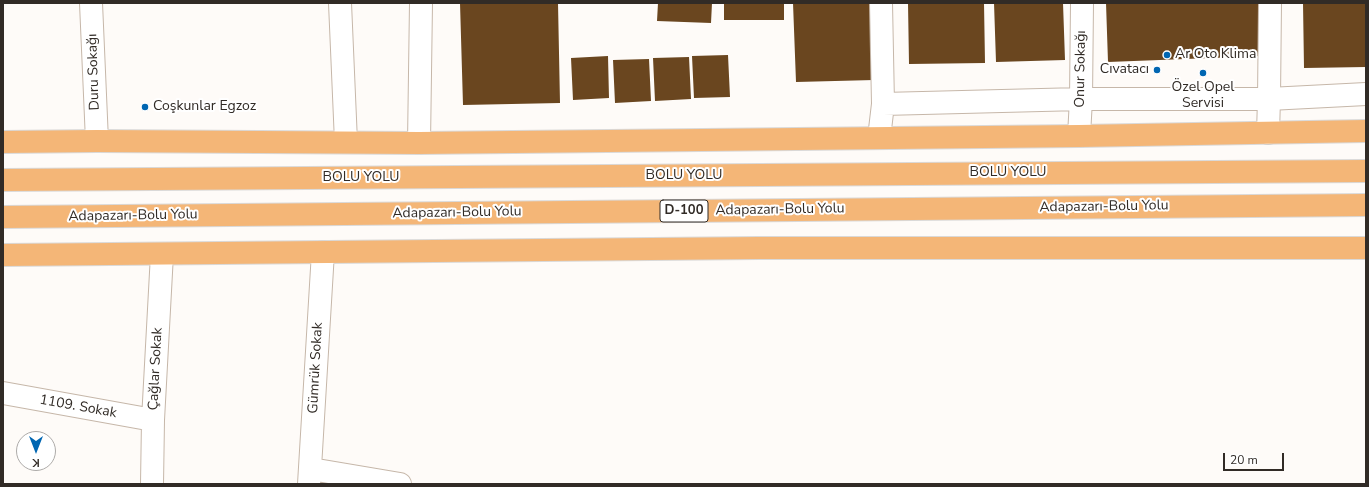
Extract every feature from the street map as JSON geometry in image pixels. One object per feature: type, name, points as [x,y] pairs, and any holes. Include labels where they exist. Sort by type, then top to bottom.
[{"type":"highway","points":[[3,142],[97,141],[419,143],[1079,136],[1366,131]]},
{"type":"highway","name":"BOLU YOLU","points":[[3,180],[1366,171]]},
{"type":"highway","name":"Adapazarı-Bolu Yolu","points":[[3,217],[1366,205]]},
{"type":"highway","points":[[3,255],[751,248],[1366,248]]},
{"type":"street","name":"Duru Sokağı","points":[[91,3],[97,141]]},
{"type":"street","points":[[340,3],[346,142]]},
{"type":"street","points":[[419,143],[421,3]]},
{"type":"street","points":[[880,138],[883,104],[881,3]]},
{"type":"street","name":"Onur Sokağı","points":[[1079,136],[1082,3]]},
{"type":"street","points":[[1268,133],[1270,3]]},
{"type":"street","points":[[883,104],[1081,99],[1269,99],[1366,94]]},
{"type":"street","name":"Gümrük Sokak","points":[[310,477],[323,252]]},
{"type":"street","name":"Çağlar Sokak","points":[[152,484],[153,420],[162,254]]},
{"type":"street","name":"1109. Sokak","points":[[3,393],[153,420]]},
{"type":"street","points":[[310,477],[400,484]]},
{"type":"building","points":[[460,3],[558,3],[560,103],[463,105]]},
{"type":"building","points":[[658,3],[712,3],[711,23],[657,21]]},
{"type":"building","points":[[724,3],[784,3],[784,20],[724,20]]},
{"type":"building","points":[[793,3],[872,3],[874,80],[796,82]]},
{"type":"building","points":[[908,3],[984,3],[985,63],[909,64]]},
{"type":"building","points":[[994,3],[1063,3],[1065,60],[996,62]]},
{"type":"building","points":[[1106,3],[1261,3],[1263,56],[1108,62]]},
{"type":"building","points":[[1303,3],[1366,3],[1366,67],[1304,68]]},
{"type":"building","points":[[728,55],[730,97],[694,98],[692,56]]},
{"type":"building","points":[[608,56],[609,98],[573,100],[571,58]]},
{"type":"building","points":[[689,57],[691,99],[655,101],[653,58]]},
{"type":"building","points":[[649,59],[651,101],[615,103],[613,60]]},
{"type":"place","name":"Ar Oto Klima","points":[[1167,55]]},
{"type":"place","name":"Cıvatacı","points":[[1157,70]]},
{"type":"place","name":"Özel Opel Servisi","points":[[1203,73]]},
{"type":"place","name":"Coşkunlar Egzoz","points":[[145,107]]}]
